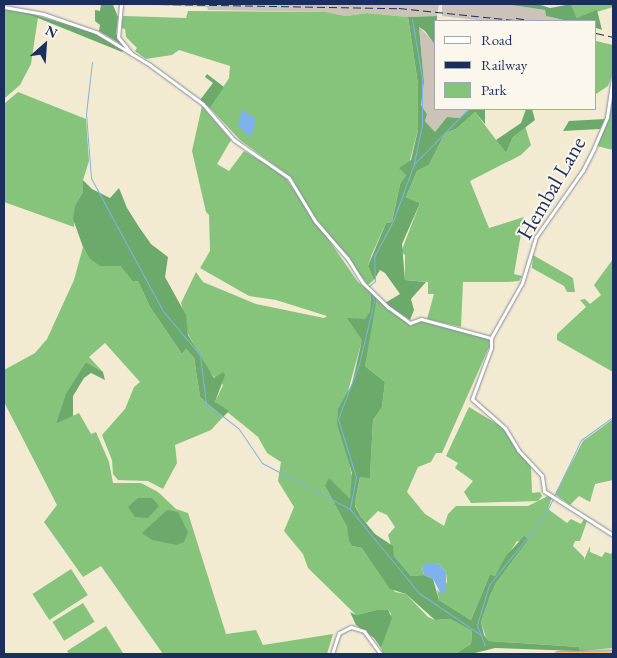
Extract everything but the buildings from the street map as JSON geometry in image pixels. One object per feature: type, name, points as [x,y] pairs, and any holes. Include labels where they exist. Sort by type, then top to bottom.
[{"type":"highway","points":[[558,654],[613,653]]},
{"type":"street","points":[[121,4],[118,37],[132,54]]},
{"type":"street","points":[[4,7],[43,14],[96,32],[132,54],[203,104],[234,140],[289,178],[315,221],[368,288],[410,323],[421,318],[491,338]]},
{"type":"street","name":"Hembal Lane","points":[[613,77],[605,124],[583,170],[536,237],[522,283],[491,338],[491,348],[472,399],[505,428],[518,450],[542,476],[544,491],[613,535]]},
{"type":"street","points":[[332,654],[339,633],[351,627],[364,630],[381,654]]},
{"type":"shaded area","points":[[124,4],[439,4],[437,16],[408,17],[367,13],[346,16],[326,12],[208,10],[207,7]]},
{"type":"shaded area","points":[[442,4],[505,4],[545,10],[546,16],[564,20],[477,20],[442,16]]},
{"type":"shaded area","points":[[419,27],[434,42],[434,110],[469,110],[460,118],[447,117],[435,132],[425,121],[427,114],[421,105],[424,82]]},
{"type":"green space","points":[[101,4],[113,5],[118,17],[116,34],[126,47],[99,31],[100,25],[95,21],[95,10],[100,11]]},
{"type":"green space","points":[[505,4],[538,4],[550,8],[571,4],[577,18],[597,10],[602,30],[597,28],[597,20],[564,20],[546,16],[545,10]]},
{"type":"green space","points":[[571,4],[612,4],[613,7],[577,18]]},
{"type":"green space","points":[[4,9],[18,10],[38,17],[31,64],[20,85],[5,98],[5,103],[18,92],[86,119],[89,161],[83,180],[83,192],[75,207],[74,227],[4,202]]},
{"type":"green space","points":[[18,10],[92,32],[123,50],[122,52]]},
{"type":"green space","points":[[188,11],[326,12],[346,16],[367,13],[408,17],[418,84],[418,130],[406,175],[400,184],[392,222],[386,223],[368,266],[374,280],[368,285],[312,213],[291,177],[240,140],[210,108],[229,78],[230,66],[179,50],[172,55],[146,59],[135,51],[137,48],[126,37],[125,29],[121,28],[123,16],[186,18]]},
{"type":"green space","points":[[437,16],[437,20],[434,20],[434,43],[425,31],[419,27],[424,82],[421,105],[427,114],[425,121],[435,132],[447,117],[460,118],[469,110],[485,110],[485,124],[475,112],[456,129],[445,133],[429,165],[417,171],[406,197],[420,203],[402,244],[405,280],[426,282],[411,299],[414,310],[410,320],[385,303],[400,294],[385,273],[380,270],[374,280],[368,266],[386,223],[392,222],[400,184],[406,175],[399,168],[411,160],[418,130],[418,84],[408,17]]},
{"type":"green space","points":[[597,41],[613,45],[613,72],[608,86],[597,93]]},
{"type":"green space","points":[[207,74],[224,87],[210,108],[200,100],[213,83],[205,77]]},
{"type":"green space","points":[[611,103],[613,103],[613,150],[597,146]]},
{"type":"green space","points":[[202,106],[231,140],[217,164],[229,171],[244,151],[283,174],[358,282],[371,292],[370,311],[365,320],[371,322],[377,297],[411,326],[420,320],[489,338],[490,345],[442,453],[436,453],[431,462],[418,467],[407,492],[425,514],[444,526],[448,514],[456,506],[528,506],[550,495],[552,497],[548,509],[567,523],[571,519],[581,524],[584,519],[587,521],[580,541],[575,541],[573,546],[584,557],[584,560],[590,546],[590,552],[602,557],[605,552],[611,554],[613,550],[613,648],[580,651],[579,647],[487,641],[481,622],[490,596],[496,583],[526,543],[517,541],[495,576],[490,574],[471,620],[439,600],[437,590],[441,593],[447,582],[446,572],[438,563],[422,567],[424,575],[411,576],[394,556],[388,535],[395,527],[387,515],[378,511],[366,523],[361,517],[355,505],[356,497],[360,477],[370,477],[373,420],[382,407],[385,382],[365,366],[366,347],[361,344],[347,395],[348,457],[353,481],[350,500],[325,486],[347,527],[352,546],[362,548],[395,592],[406,594],[428,617],[435,620],[450,619],[472,631],[471,644],[455,654],[383,654],[381,648],[391,614],[388,610],[377,610],[356,615],[308,568],[303,554],[284,531],[294,507],[278,481],[281,462],[267,453],[258,437],[215,402],[223,385],[209,372],[188,334],[181,303],[196,272],[203,282],[256,304],[324,318],[327,316],[276,300],[249,296],[200,268],[210,251],[209,215],[206,212],[192,151]]},
{"type":"green space","points":[[526,110],[532,110],[535,120],[513,137],[506,153],[496,140],[521,123]]},
{"type":"green space","points":[[475,112],[506,153],[513,137],[525,126],[531,145],[521,155],[470,181],[489,228],[524,217],[514,274],[522,276],[519,281],[463,282],[461,327],[427,319],[434,294],[428,294],[428,282],[405,280],[405,255],[401,252],[420,203],[406,197],[417,171],[429,165],[445,133],[456,129]]},
{"type":"green space","points":[[605,119],[600,129],[563,131],[569,121]]},
{"type":"green space","points":[[83,180],[92,189],[110,198],[119,188],[127,208],[151,244],[168,257],[165,277],[186,315],[188,335],[214,378],[223,372],[225,375],[215,402],[229,411],[223,417],[200,397],[194,358],[186,349],[182,354],[150,307],[138,281],[133,282],[120,266],[100,266],[89,258],[73,219],[75,206],[83,192]]},
{"type":"green space","points":[[83,247],[89,258],[120,266],[133,282],[138,281],[150,307],[182,354],[186,349],[194,358],[200,397],[223,417],[211,430],[175,445],[177,463],[163,489],[148,481],[118,480],[113,474],[112,460],[102,435],[125,409],[134,387],[140,382],[105,343],[89,357],[103,372],[86,362],[56,424],[79,413],[91,434],[96,432],[109,462],[113,483],[141,483],[158,492],[176,509],[188,513],[226,634],[256,630],[263,645],[333,634],[327,654],[163,654],[101,566],[83,577],[44,522],[57,505],[4,402],[4,370],[35,353],[47,339],[74,280]]},
{"type":"green space","points":[[533,255],[573,278],[575,292],[567,292],[564,286],[532,268]]},
{"type":"green space","points":[[613,259],[613,372],[557,340],[557,334],[586,307],[580,300],[585,299],[590,304],[601,295],[594,285]]},
{"type":"green space","points":[[371,292],[377,297],[365,366],[385,382],[382,407],[373,420],[370,478],[360,477],[356,497],[355,506],[361,517],[375,534],[393,546],[394,556],[411,576],[424,575],[433,579],[439,600],[471,620],[490,574],[495,576],[506,556],[524,536],[528,539],[526,543],[496,583],[490,596],[481,622],[484,635],[488,641],[579,647],[580,651],[495,648],[471,654],[455,654],[471,644],[472,631],[450,619],[435,620],[406,594],[390,589],[362,548],[352,546],[349,541],[347,527],[325,486],[329,478],[350,499],[352,473],[337,424],[338,409],[352,384],[362,340],[347,318],[365,319],[370,311]]},
{"type":"green space","points":[[86,362],[103,372],[105,380],[91,373],[84,378],[73,396],[73,416],[56,424],[66,394]]},
{"type":"green space","points":[[469,407],[502,427],[531,467],[532,493],[540,492],[542,496],[538,501],[471,503],[464,492],[473,481],[455,468],[458,463],[446,456]]},
{"type":"green space","points":[[613,419],[613,480],[595,484],[590,502],[579,496],[570,505],[555,494],[583,441]]},
{"type":"green space","points":[[138,498],[152,498],[159,506],[148,518],[135,517],[128,507]]},
{"type":"green space","points":[[167,510],[178,512],[188,532],[184,542],[177,545],[152,540],[142,533]]},
{"type":"green space","points":[[71,569],[88,595],[49,620],[32,594]]},
{"type":"green space","points":[[83,603],[95,622],[64,641],[52,622]]},
{"type":"green space","points":[[377,610],[388,610],[392,618],[381,648],[374,638],[356,625],[350,612],[356,615]]},
{"type":"green space","points":[[106,626],[123,653],[69,654],[67,651]]},
{"type":"water","points":[[242,110],[256,119],[251,138],[238,126]]},
{"type":"water","points":[[426,563],[438,563],[446,572],[446,592],[441,594],[433,579],[424,575],[422,567]]},
{"type":"waterway","points":[[412,19],[422,78],[422,125],[414,163]]},
{"type":"waterway","points":[[92,62],[86,114],[91,178],[163,311],[200,355],[206,403],[239,429],[262,463],[350,509]]},
{"type":"waterway","points":[[368,287],[375,281],[374,257],[393,221],[414,164],[467,110]]},
{"type":"waterway","points":[[372,294],[374,301],[359,364],[338,419],[356,477],[350,509],[419,593],[481,635]]},
{"type":"waterway","points":[[485,646],[477,625],[489,585],[545,515],[581,440],[613,417]]},
{"type":"railway","points":[[161,4],[399,8],[513,20]]},
{"type":"railway","points":[[516,18],[528,20]]},
{"type":"railway","points":[[597,33],[613,37]]}]
